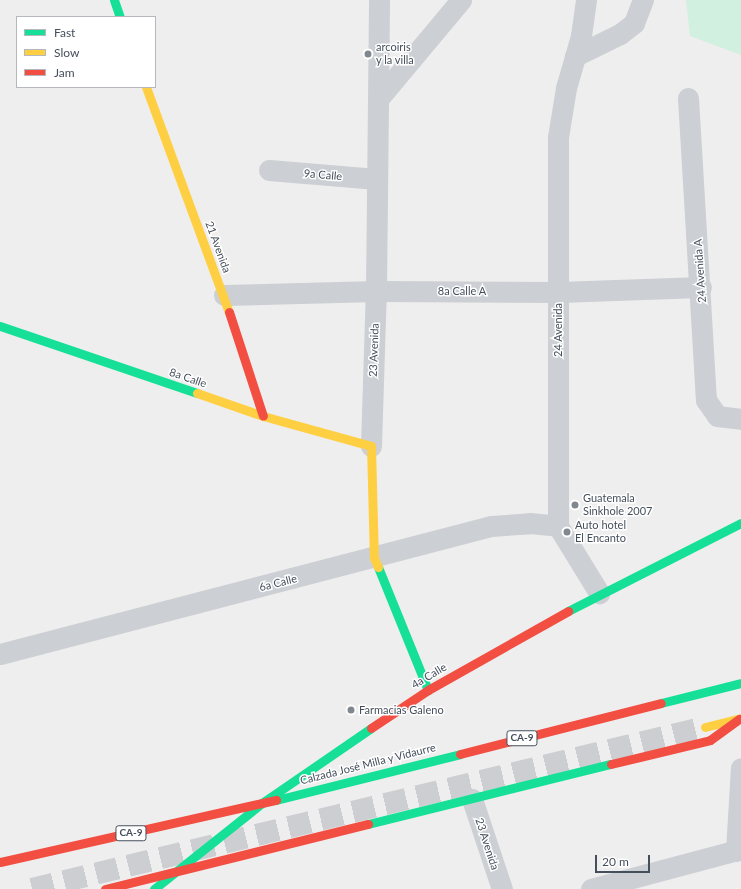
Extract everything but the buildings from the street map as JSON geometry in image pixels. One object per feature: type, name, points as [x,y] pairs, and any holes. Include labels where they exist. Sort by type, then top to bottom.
[{"type":"main road","points":[[114,0],[120,16]]},
{"type":"main road","name":"21 Avenida","points":[[146,88],[224,295],[263,416]]},
{"type":"main road","name":"8a Calle","points":[[0,326],[263,416],[371,446]]},
{"type":"main road","name":"23 Avenida","points":[[371,446],[374,558],[428,690]]},
{"type":"main road","name":"4a Calle","points":[[154,889],[262,803],[428,690],[599,593],[713,539],[741,522]]},
{"type":"main road","name":"Calzada José Milla y Vidaurre","points":[[0,862],[262,803],[741,683]]},
{"type":"main road","points":[[705,727],[740,718]]},
{"type":"main road","points":[[105,889],[710,740],[740,718]]},
{"type":"street","name":"23 Avenida","points":[[371,446],[376,291],[379,0]]},
{"type":"street","points":[[379,98],[461,0]]},
{"type":"street","name":"24 Avenida","points":[[558,526],[558,137],[566,88],[575,56],[586,0]]},
{"type":"street","points":[[575,56],[620,34],[634,24],[643,0]]},
{"type":"street","name":"24 Avenida A","points":[[688,98],[701,287],[706,400],[717,416],[741,419]]},
{"type":"street","name":"9a Calle","points":[[269,170],[377,179]]},
{"type":"street","name":"8a Calle A","points":[[224,295],[376,291],[559,292],[701,287]]},
{"type":"street","name":"6a Calle","points":[[0,654],[374,558],[491,526],[530,523],[558,526]]},
{"type":"street","points":[[558,526],[599,593]]},
{"type":"street","points":[[591,889],[738,850],[741,768]]},
{"type":"street","name":"23 Avenida","points":[[472,799],[502,889]]},
{"type":"green space","points":[[686,0],[741,0],[741,55],[690,36]]},
{"type":"tunnel","points":[[32,889],[705,727]]},
{"type":"traffic: fast","points":[[114,0],[120,16]]},
{"type":"traffic: fast","points":[[0,326],[197,393]]},
{"type":"traffic: fast","points":[[568,611],[741,523]]},
{"type":"traffic: fast","points":[[378,567],[428,690]]},
{"type":"traffic: fast","points":[[661,703],[741,683]]},
{"type":"traffic: fast","points":[[154,889],[262,803],[371,728]]},
{"type":"traffic: fast","points":[[276,800],[460,754]]},
{"type":"traffic: fast","points":[[368,824],[611,764]]},
{"type":"traffic: slow","points":[[146,88],[229,312]]},
{"type":"traffic: slow","points":[[197,393],[263,416],[371,446],[374,558],[378,567]]},
{"type":"traffic: slow","points":[[705,727],[741,718]]},
{"type":"traffic: jam","points":[[229,312],[263,416]]},
{"type":"traffic: jam","points":[[371,728],[428,690],[568,611]]},
{"type":"traffic: jam","points":[[460,754],[661,703]]},
{"type":"traffic: jam","points":[[611,764],[710,740],[739,719]]},
{"type":"traffic: jam","points":[[0,862],[276,800]]},
{"type":"traffic: jam","points":[[105,889],[368,824]]},
{"type":"place","name":"arcoiris y la villa","points":[[368,54]]},
{"type":"place","name":"Guatemala Sinkhole 2007","points":[[575,505]]},
{"type":"place","name":"Auto hotel El Encanto","points":[[567,532]]},
{"type":"place","name":"Farmacias Galeno","points":[[351,710]]}]
